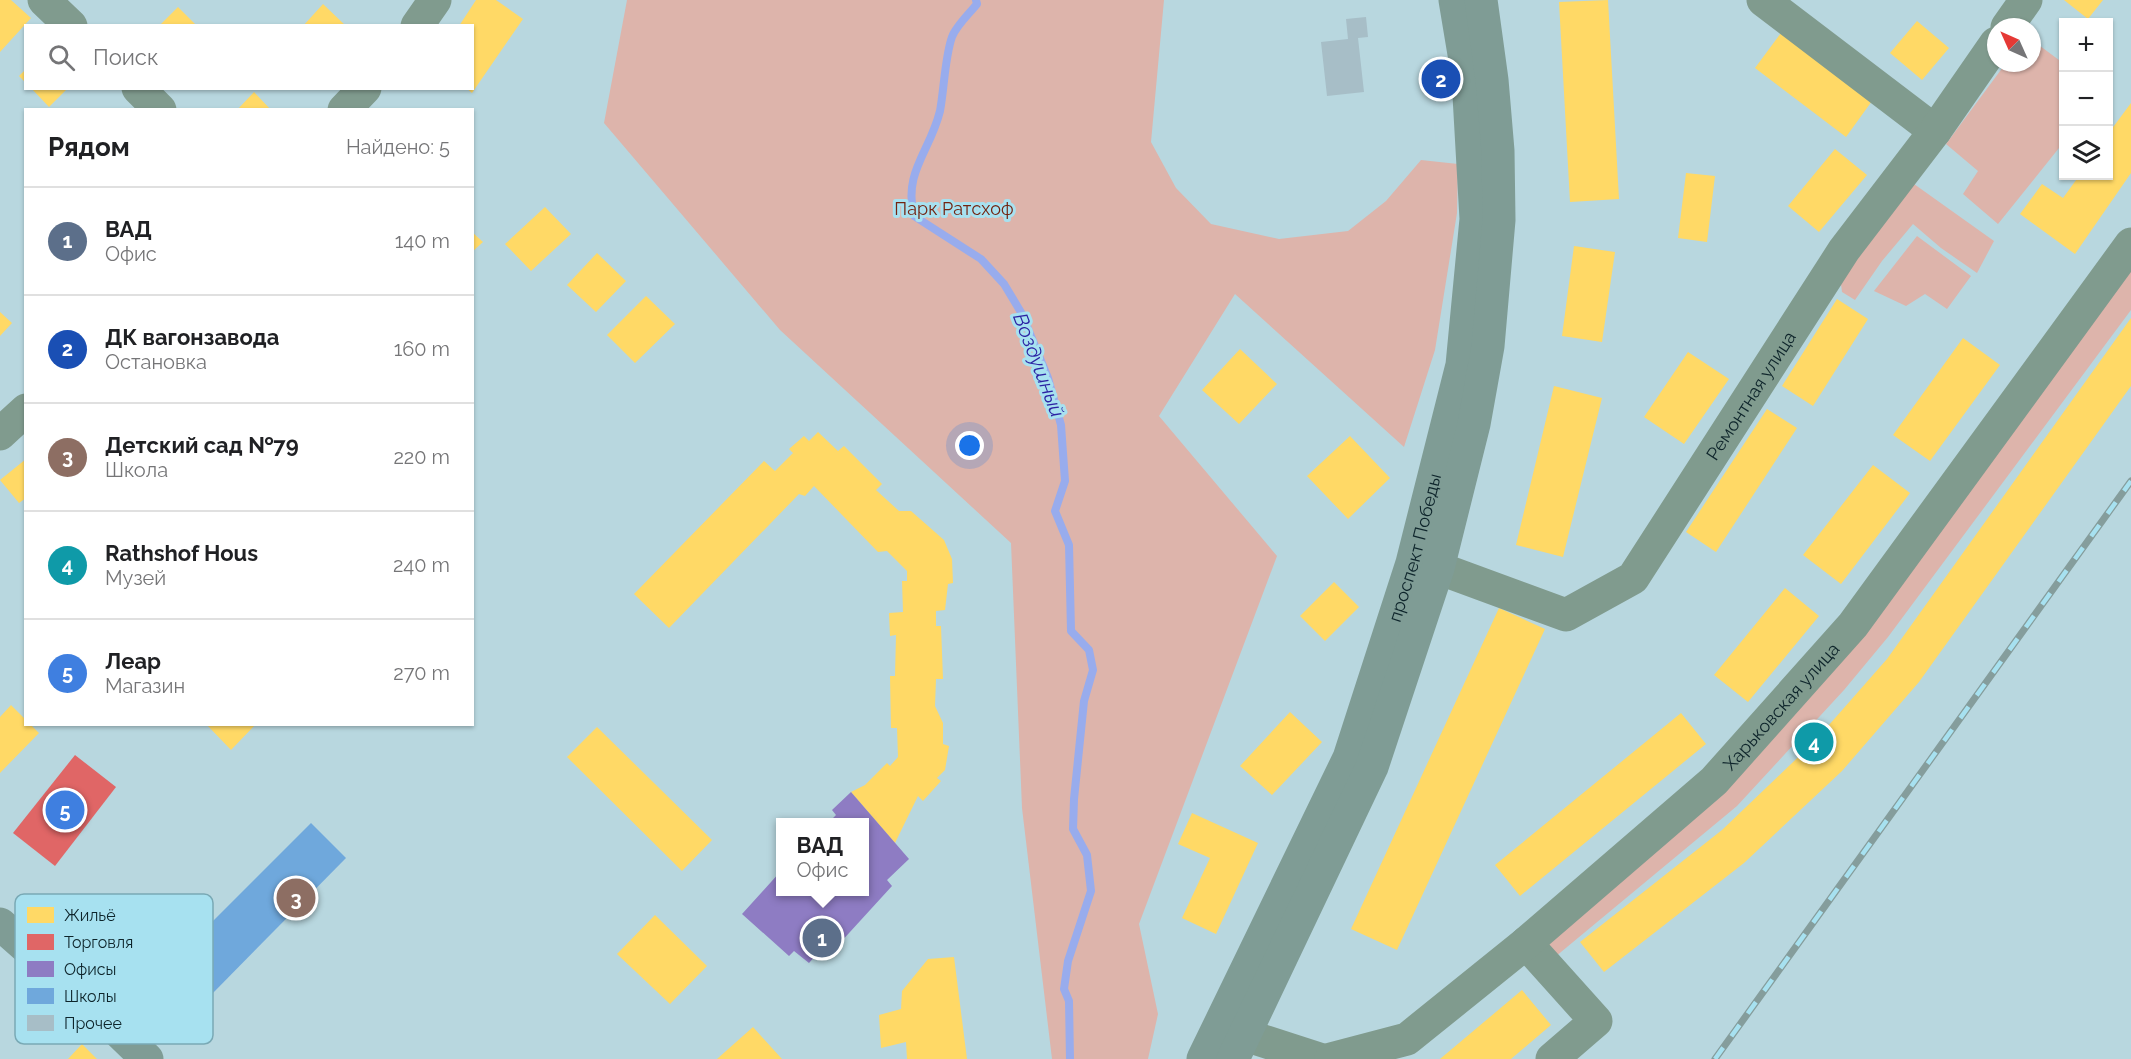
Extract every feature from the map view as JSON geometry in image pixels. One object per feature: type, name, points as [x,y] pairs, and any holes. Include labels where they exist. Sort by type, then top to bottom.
[{"type":"main road","name":"проспект Победы","points":[[1232,1039],[1349,758],[1412,563],[1462,365],[1476,219],[1468,78],[1455,0]]},
{"type":"main road","name":"проспект Победы","points":[[1203,1059],[1232,1039],[1372,767],[1438,568],[1482,386],[1497,258],[1498,151],[1492,80],[1481,0]]},
{"type":"main road","points":[[0,924],[15,937]]},
{"type":"main road","points":[[132,1044],[147,1059]]},
{"type":"street","points":[[44,0],[69,24]]},
{"type":"street","points":[[418,24],[435,0]]},
{"type":"street","points":[[1763,0],[1935,131]]},
{"type":"street","points":[[2013,18],[2026,0]]},
{"type":"street","name":"Ремонтная улица","points":[[1438,568],[1566,615],[1633,578],[1844,250],[1935,131],[1987,56]]},
{"type":"street","points":[[140,90],[158,108]]},
{"type":"street","points":[[346,108],[363,90]]},
{"type":"street","name":"Харьковская улица","points":[[1346,1056],[1407,1039],[1526,943],[1714,781],[1853,625],[2131,243]]},
{"type":"street","points":[[1,432],[24,412]]},
{"type":"street","points":[[1526,943],[1596,1021],[1552,1059]]},
{"type":"street","points":[[1232,1039],[1319,1059]]},
{"type":"green space","name":"Парк Ратсхоф","points":[[627,0],[1164,0],[1151,142],[1176,188],[1211,224],[1279,239],[1348,231],[1386,201],[1421,160],[1458,164],[1457,213],[1435,350],[1404,447],[1235,294],[1159,416],[1277,556],[1139,924],[1158,1014],[1148,1059],[1052,1059],[1022,808],[1011,543],[780,330],[604,123]]},
{"type":"green space","points":[[2041,47],[2059,60],[2059,148],[1998,224],[1963,194],[1978,171],[1946,144],[1999,72],[2041,72]]},
{"type":"green space","points":[[1914,184],[1994,241],[1977,273],[1941,248],[1913,224],[1882,261],[1855,300],[1842,292],[1840,276]]},
{"type":"green space","points":[[1917,236],[1971,276],[1947,309],[1925,294],[1906,306],[1874,291]]},
{"type":"green space","points":[[2131,262],[2131,310],[1888,637],[1844,690],[1737,806],[1555,957],[1542,940],[1721,788]]},
{"type":"building: Жильё","points":[[0,0],[11,0],[31,18],[0,52]]},
{"type":"building: Жильё","points":[[476,0],[496,0],[523,19],[472,93],[468,90],[474,90],[474,24],[460,24]]},
{"type":"building: Жильё","points":[[1608,0],[1619,199],[1570,202],[1559,2]]},
{"type":"building: Жильё","points":[[2064,0],[2103,0],[2087,18]]},
{"type":"building: Жильё","points":[[323,4],[344,24],[305,24]]},
{"type":"building: Жильё","points":[[178,7],[195,24],[161,24]]},
{"type":"building: Жильё","points":[[1917,21],[1949,48],[1922,80],[1890,53]]},
{"type":"building: Жильё","points":[[1781,33],[1872,101],[1846,137],[1755,68]]},
{"type":"building: Жильё","points":[[24,71],[24,81],[19,76]]},
{"type":"building: Жильё","points":[[33,90],[66,90],[49,107]]},
{"type":"building: Жильё","points":[[254,92],[269,108],[239,108]]},
{"type":"building: Жильё","points":[[2131,103],[2131,173],[2075,254],[2020,214],[2042,184],[2063,198],[2076,180],[2113,180],[2113,127]]},
{"type":"building: Жильё","points":[[1835,149],[1867,175],[1819,232],[1788,206]]},
{"type":"building: Жильё","points":[[1686,173],[1715,176],[1707,242],[1678,238]]},
{"type":"building: Жильё","points":[[545,207],[571,234],[531,271],[505,244]]},
{"type":"building: Жильё","points":[[474,234],[483,242],[474,250]]},
{"type":"building: Жильё","points":[[1574,246],[1615,252],[1602,342],[1562,336]]},
{"type":"building: Жильё","points":[[597,253],[626,281],[596,312],[567,285]]},
{"type":"building: Жильё","points":[[646,296],[675,324],[635,363],[607,335]]},
{"type":"building: Жильё","points":[[1837,299],[1868,319],[1813,406],[1782,386]]},
{"type":"building: Жильё","points":[[0,312],[12,323],[0,336]]},
{"type":"building: Жильё","points":[[2131,318],[2131,386],[1919,682],[1842,771],[1744,863],[1604,972],[1580,942],[1722,830],[1814,742],[1887,659]]},
{"type":"building: Жильё","points":[[1963,338],[2000,365],[1930,461],[1893,435]]},
{"type":"building: Жильё","points":[[1240,349],[1277,384],[1239,424],[1202,390]]},
{"type":"building: Жильё","points":[[1688,352],[1729,379],[1684,444],[1644,417]]},
{"type":"building: Жильё","points":[[1554,386],[1602,398],[1563,557],[1516,545]]},
{"type":"building: Жильё","points":[[1767,409],[1797,428],[1716,552],[1686,532]]},
{"type":"building: Жильё","points":[[818,432],[838,451],[844,446],[882,484],[876,490],[899,511],[911,511],[944,540],[952,559],[953,583],[948,584],[945,610],[936,611],[936,626],[941,626],[943,679],[936,679],[935,706],[943,723],[943,744],[949,746],[945,770],[937,778],[941,781],[923,801],[918,796],[895,843],[851,792],[865,785],[887,763],[890,766],[898,757],[897,728],[891,728],[890,676],[895,676],[896,635],[890,636],[889,613],[903,612],[902,581],[907,581],[907,571],[887,551],[878,552],[814,486],[805,496],[799,494],[669,628],[634,594],[764,461],[775,471],[793,453],[789,449],[804,436],[809,441]]},
{"type":"building: Жильё","points":[[1350,436],[1390,478],[1348,519],[1307,476]]},
{"type":"building: Жильё","points":[[24,461],[24,499],[19,503],[0,480]]},
{"type":"building: Жильё","points":[[1873,465],[1910,493],[1841,584],[1803,555]]},
{"type":"building: Жильё","points":[[1334,582],[1359,607],[1325,641],[1300,616]]},
{"type":"building: Жильё","points":[[1785,588],[1819,616],[1748,702],[1714,675]]},
{"type":"building: Жильё","points":[[1499,608],[1545,629],[1397,950],[1351,929]]},
{"type":"building: Жильё","points":[[11,705],[24,718],[24,726],[32,726],[39,733],[0,773],[0,717]]},
{"type":"building: Жильё","points":[[1290,712],[1322,742],[1272,795],[1240,766]]},
{"type":"building: Жильё","points":[[1681,713],[1706,744],[1520,896],[1495,865]]},
{"type":"building: Жильё","points":[[208,726],[254,726],[231,750]]},
{"type":"building: Жильё","points":[[597,727],[712,840],[682,871],[567,757]]},
{"type":"building: Жильё","points":[[1192,813],[1258,843],[1216,934],[1182,918],[1210,858],[1178,844]]},
{"type":"building: Жильё","points":[[655,915],[707,966],[670,1004],[617,954]]},
{"type":"building: Жильё","points":[[954,957],[967,1059],[907,1059],[906,1042],[881,1048],[879,1015],[901,1009],[902,991],[928,959]]},
{"type":"building: Жильё","points":[[1522,990],[1551,1025],[1511,1059],[1440,1059]]},
{"type":"building: Жильё","points":[[753,1027],[782,1059],[717,1059]]},
{"type":"building: Жильё","points":[[82,1044],[97,1059],[68,1059]]},
{"type":"building: Торговля","points":[[75,755],[116,787],[55,866],[13,833]]},
{"type":"building: Офисы","points":[[851,792],[909,859],[887,880],[892,886],[839,944],[830,939],[809,963],[794,951],[789,956],[742,914],[776,876],[776,896],[869,896],[869,818],[833,818],[836,815],[832,810]]},
{"type":"building: Школы","points":[[311,823],[346,858],[213,993],[213,921]]},
{"type":"building: Прочее","points":[[1366,17],[1368,37],[1358,38],[1364,92],[1327,96],[1321,42],[1348,39],[1346,19]]},
{"type":"waterway","name":"Воздушный","points":[[976,0],[977,4],[952,37],[940,111],[915,174],[912,201],[914,216],[981,259],[1004,284],[1022,314],[1048,378],[1061,425],[1065,481],[1055,511],[1069,545],[1071,631],[1089,650],[1093,670],[1084,701],[1074,799],[1073,829],[1087,855],[1091,891],[1068,961],[1064,989],[1069,1001],[1070,1059]]},
{"type":"railway","points":[[1715,1059],[2131,481]]},
{"type":"place","name":"ДК вагонзавода","points":[[1441,79]]},
{"type":"place","name":"Rathshof Hous","points":[[1814,742]]},
{"type":"place","name":"Леар","points":[[65,810]]},
{"type":"place","name":"Детский сад №79","points":[[296,898]]},
{"type":"place","name":"ВАД","points":[[822,938]]}]
